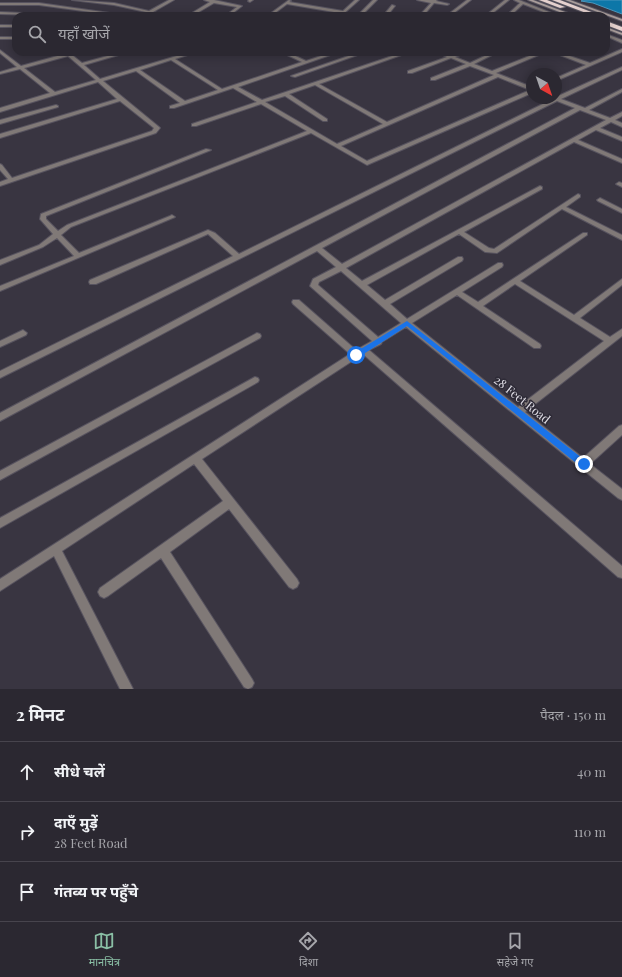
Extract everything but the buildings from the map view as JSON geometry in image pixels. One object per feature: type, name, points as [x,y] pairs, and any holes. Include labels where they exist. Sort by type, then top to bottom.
[{"type":"highway","points":[[542,0],[575,12]]},
{"type":"highway","points":[[555,0],[588,12]]},
{"type":"highway","points":[[610,20],[622,24]]},
{"type":"highway","points":[[610,24],[622,29]]},
{"type":"street","points":[[74,0],[114,4],[150,12],[172,0]]},
{"type":"street","points":[[206,0],[240,6],[232,12]]},
{"type":"street","points":[[274,12],[291,0]]},
{"type":"street","points":[[286,3],[343,12],[357,0]]},
{"type":"street","points":[[363,12],[375,0]]},
{"type":"street","points":[[419,0],[447,4]]},
{"type":"street","points":[[453,12],[469,0]]},
{"type":"street","points":[[491,12],[507,0]]},
{"type":"street","points":[[516,0],[547,12]]},
{"type":"street","points":[[530,0],[563,12]]},
{"type":"street","points":[[567,0],[600,12]]},
{"type":"street","points":[[196,12],[214,1]]},
{"type":"street","points":[[425,12],[434,1]]},
{"type":"street","points":[[512,12],[522,2]]},
{"type":"street","points":[[0,4],[39,4],[99,12]]},
{"type":"street","points":[[388,12],[393,6]]},
{"type":"street","points":[[0,13],[12,14]]},
{"type":"street","points":[[610,16],[622,20]]},
{"type":"street","points":[[0,26],[12,26]]},
{"type":"street","points":[[610,30],[622,34]]},
{"type":"street","points":[[0,39],[12,38]]},
{"type":"street","points":[[610,38],[620,41]]},
{"type":"street","points":[[610,56],[622,50]]},
{"type":"street","points":[[0,51],[54,94]]},
{"type":"street","points":[[0,73],[61,56]]},
{"type":"street","points":[[0,184],[156,130],[156,127],[70,56]]},
{"type":"street","points":[[81,65],[113,56]]},
{"type":"street","points":[[0,110],[181,56]]},
{"type":"street","points":[[292,56],[305,62]]},
{"type":"street","points":[[172,107],[324,56]]},
{"type":"street","points":[[293,76],[352,56]]},
{"type":"street","points":[[194,125],[396,56]]},
{"type":"street","points":[[433,79],[488,56]]},
{"type":"street","points":[[492,73],[534,56]]},
{"type":"street","points":[[565,56],[591,65]]},
{"type":"street","points":[[562,77],[610,56]]},
{"type":"street","points":[[410,72],[451,57],[526,87]]},
{"type":"street","points":[[172,59],[221,90]]},
{"type":"street","points":[[562,95],[622,68]]},
{"type":"street","points":[[136,69],[184,103]]},
{"type":"street","points":[[337,146],[498,75]]},
{"type":"street","points":[[316,84],[387,124]]},
{"type":"street","points":[[233,86],[367,163],[526,93]]},
{"type":"street","points":[[0,417],[317,247],[582,109],[622,90]]},
{"type":"street","points":[[286,94],[325,120]]},
{"type":"street","points":[[0,136],[121,99]]},
{"type":"street","points":[[562,101],[622,125]]},
{"type":"street","points":[[0,375],[544,104]]},
{"type":"street","points":[[0,122],[56,106]]},
{"type":"street","points":[[378,342],[314,286],[316,281],[622,114]]},
{"type":"street","points":[[596,128],[622,139]]},
{"type":"street","points":[[0,263],[41,246],[69,226],[311,131]]},
{"type":"street","points":[[574,140],[622,161]]},
{"type":"street","points":[[78,256],[56,235],[43,219],[43,215],[208,150]]},
{"type":"street","points":[[0,166],[11,180]]},
{"type":"street","points":[[361,285],[540,188]]},
{"type":"street","points":[[460,232],[487,250],[495,251],[578,196]]},
{"type":"street","points":[[600,200],[622,211]]},
{"type":"street","points":[[562,207],[622,238]]},
{"type":"street","points":[[0,289],[172,217]]},
{"type":"street","points":[[93,282],[208,232],[213,234],[238,257]]},
{"type":"street","points":[[478,306],[585,234]]},
{"type":"street","name":"28 Feet Road","points":[[317,247],[407,323],[622,495]]},
{"type":"street","points":[[384,304],[460,259]]},
{"type":"street","points":[[0,585],[360,353],[500,265]]},
{"type":"street","points":[[515,281],[610,341]]},
{"type":"street","points":[[574,319],[622,281]]},
{"type":"street","points":[[457,292],[537,346]]},
{"type":"street","points":[[296,302],[360,353],[622,573]]},
{"type":"street","points":[[518,412],[622,332]]},
{"type":"street","points":[[0,344],[23,333]]},
{"type":"street","points":[[0,476],[257,336]]},
{"type":"street","points":[[0,522],[255,380]]},
{"type":"street","points":[[584,464],[622,429]]},
{"type":"street","points":[[196,459],[293,583]]},
{"type":"street","points":[[104,592],[230,502]]},
{"type":"street","points":[[56,549],[127,689]]},
{"type":"street","points":[[163,551],[248,683]]},
{"type":"water","points":[[622,0],[622,14],[593,3],[581,1]]},
{"type":"route","points":[[356,355],[407,323],[584,464]]}]
